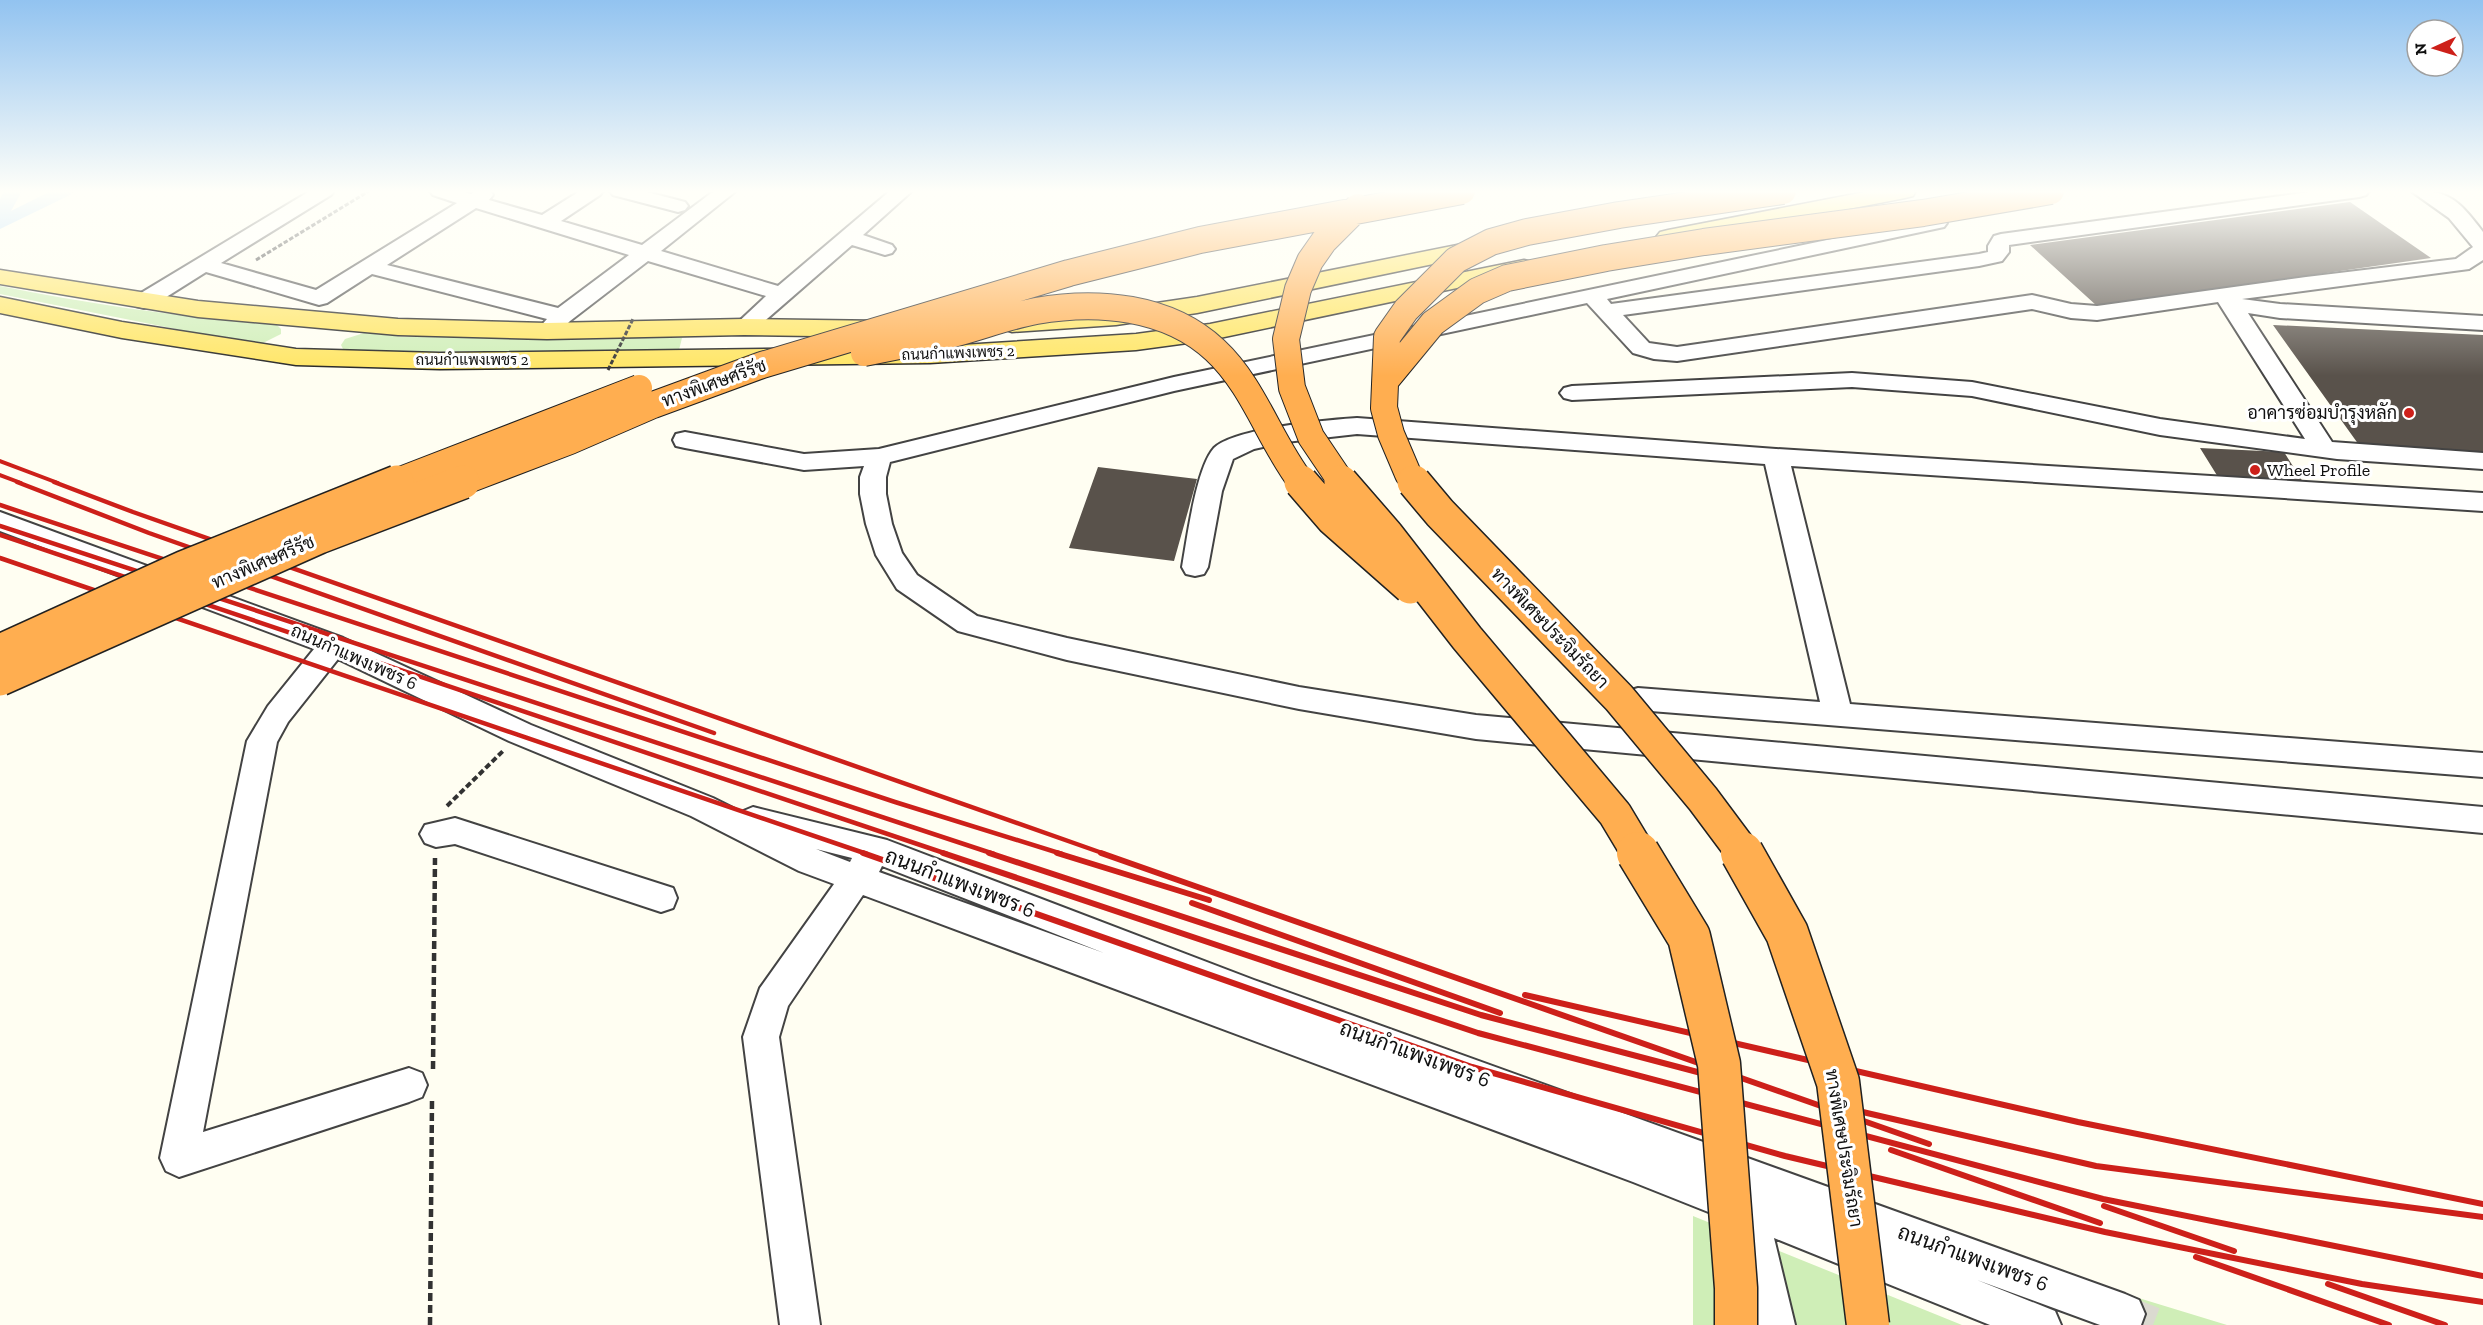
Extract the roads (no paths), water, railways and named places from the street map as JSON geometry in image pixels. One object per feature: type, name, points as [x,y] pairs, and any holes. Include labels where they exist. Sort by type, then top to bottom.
[{"type":"highway","name":"ทางพิเศษศรีรัช","points":[[0,651],[185,567],[337,505],[712,360],[857,312],[1061,253]]},
{"type":"highway","name":"ทางพิเศษศรีรัช","points":[[0,679],[319,537],[570,441],[653,405],[762,365],[882,327],[1080,270],[1150,253]]},
{"type":"highway","points":[[1316,253],[1298,289],[1286,339],[1293,388],[1311,436],[1343,484],[1387,535],[1467,638],[1616,814],[1689,938],[1719,1064],[1736,1288],[1736,1325]]},
{"type":"highway","name":"ทางพิเศษประจิมรัถยา","points":[[1470,253],[1456,260],[1406,310],[1387,337],[1384,408],[1391,434],[1408,474],[1440,513],[1619,698],[1704,799],[1750,863],[1787,933],[1838,1082],[1868,1325]]},
{"type":"highway","points":[[1386,380],[1433,323],[1477,291],[1507,278],[1638,253]]},
{"type":"highway","points":[[722,380],[948,336],[1050,308],[1108,307],[1167,318],[1200,336],[1220,353],[1234,371],[1283,457],[1311,494],[1346,532],[1467,638]]},
{"type":"main road","name":"ถนนกำแพงเพชร 2","points":[[0,277],[144,301],[330,322],[398,327],[555,323],[935,329],[1116,317],[1197,305],[1453,253]]},
{"type":"main road","name":"ถนนกำแพงเพชร 2","points":[[0,305],[144,334],[296,357],[440,361],[930,355],[1136,342],[1210,332],[1592,253]]},
{"type":"main road","points":[[296,357],[330,322]]},
{"type":"street","points":[[144,301],[225,253]]},
{"type":"street","points":[[294,290],[352,253]]},
{"type":"street","points":[[205,265],[319,297],[389,253]]},
{"type":"street","points":[[367,266],[555,323],[644,253]]},
{"type":"street","points":[[648,253],[781,294]]},
{"type":"street","points":[[744,327],[829,253]]},
{"type":"street","points":[[685,440],[804,462],[879,457],[1174,384],[1599,303],[1811,253]]},
{"type":"street","points":[[1599,303],[1995,257],[1998,253]]},
{"type":"street","points":[[1599,303],[1641,348],[1654,352],[1677,354],[2032,302],[2097,313],[2306,283],[2462,265],[2477,253]]},
{"type":"street","points":[[2200,299],[2280,311],[2483,323]]},
{"type":"street","points":[[2231,303],[2324,449]]},
{"type":"street","points":[[1572,393],[1852,380],[1972,389],[2160,427],[2324,449],[2483,461]]},
{"type":"street","points":[[1195,567],[1212,486],[1223,454],[1240,443],[1337,426],[2483,503]]},
{"type":"street","points":[[879,457],[873,477],[873,494],[879,524],[889,555],[907,582],[968,624],[1067,649],[1299,698],[1476,727],[2483,820]]},
{"type":"street","points":[[1776,457],[1838,714]]},
{"type":"street","name":"ถนนกำแพงเพชร 6","points":[[0,521],[333,645],[520,733],[702,807],[810,861],[866,864],[1254,996],[2125,1314]]},
{"type":"street","points":[[333,645],[278,714],[262,741],[179,1158],[425,1085]]},
{"type":"street","points":[[1638,699],[2483,765]]},
{"type":"street","points":[[436,834],[455,831],[661,898]]},
{"type":"street","points":[[800,1325],[761,1037],[772,999],[866,864]]},
{"type":"street","name":"ถนนกำแพงเพชร 6","points":[[866,864],[2041,1325]]},
{"type":"street","points":[[1747,1209],[1775,1325]]},
{"type":"tunnel","points":[[2125,1314],[2153,1325]]},
{"type":"railway","points":[[0,461],[58,483]]},
{"type":"railway","points":[[0,475],[21,483]]},
{"type":"railway","points":[[17,482],[149,533],[714,733]]},
{"type":"railway","points":[[54,482],[133,512],[1105,854]]},
{"type":"railway","points":[[0,505],[895,802],[1062,854]]},
{"type":"railway","points":[[0,526],[994,854]]},
{"type":"railway","points":[[0,535],[947,854]]},
{"type":"railway","points":[[0,558],[867,854]]},
{"type":"railway","points":[[863,853],[1472,1067],[1785,1156],[2105,1232],[2362,1284],[2483,1302]]},
{"type":"railway","points":[[943,853],[1478,1033],[2103,1199],[2483,1276]]},
{"type":"railway","points":[[989,853],[1481,1015],[1705,1074]]},
{"type":"railway","points":[[1057,853],[1209,900]]},
{"type":"railway","points":[[1101,853],[1929,1144]]},
{"type":"railway","points":[[1192,903],[1500,1013]]},
{"type":"railway","points":[[1525,995],[2078,1122],[2483,1204]]},
{"type":"railway","points":[[1854,1110],[2096,1166],[2483,1217]]},
{"type":"railway","points":[[1891,1150],[2100,1223]]},
{"type":"railway","points":[[2104,1206],[2234,1251]]},
{"type":"railway","points":[[2196,1257],[2389,1325]]},
{"type":"railway","points":[[2328,1284],[2445,1325]]},
{"type":"place","name":"อาคารซ่อมบำรุงหลัก","points":[[2409,413]]},
{"type":"place","name":"Wheel Profile","points":[[2255,470]]}]
